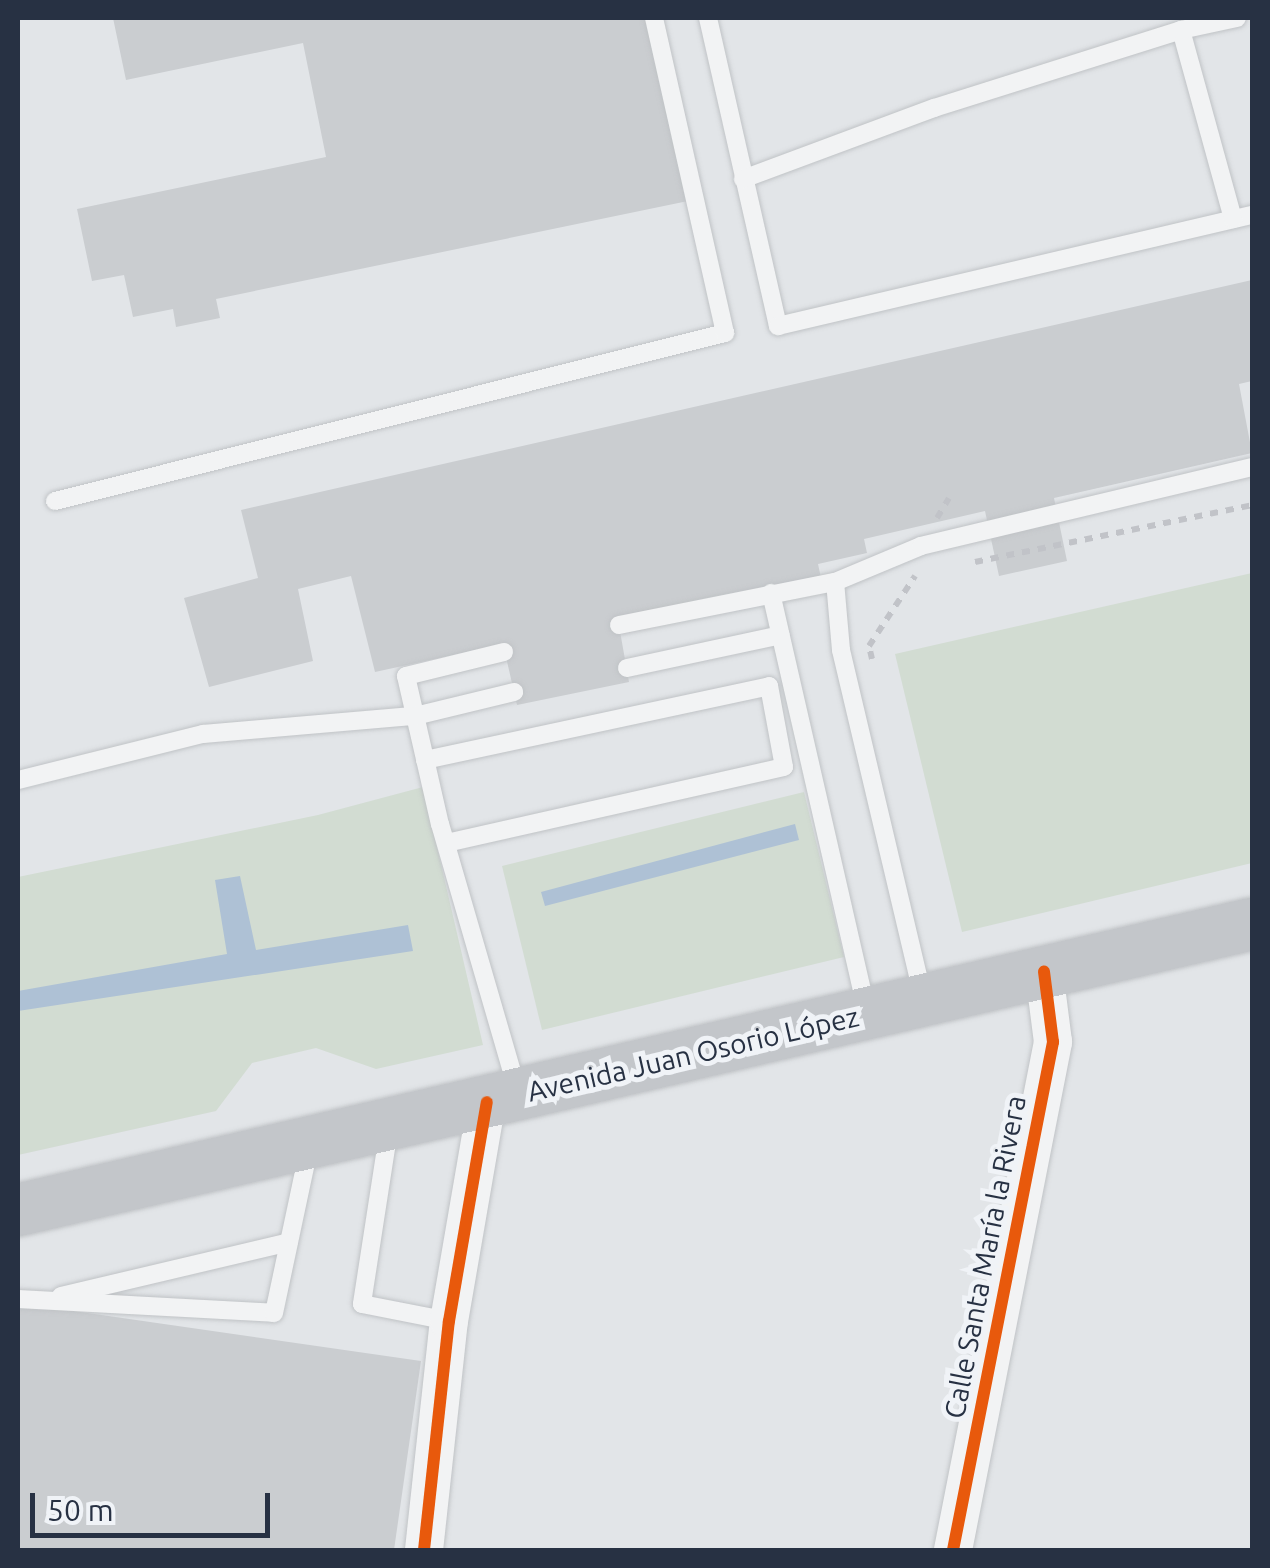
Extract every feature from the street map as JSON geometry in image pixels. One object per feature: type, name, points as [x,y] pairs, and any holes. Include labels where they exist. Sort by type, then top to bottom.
[{"type":"main road","name":"Avenida Juan Osorio López","points":[[18,1210],[1252,924]]},
{"type":"street","name":"Calle Santa María la Rivera","points":[[953,1550],[1053,1042],[1044,972]]},
{"type":"street","points":[[424,1550],[449,1321],[502,1098]]},
{"type":"lane","points":[[55,501],[725,332],[654,18]]},
{"type":"lane","points":[[708,18],[778,326],[1252,215]]},
{"type":"lane","points":[[743,179],[934,108],[1181,30],[1236,18]]},
{"type":"lane","points":[[1181,30],[1233,219]]},
{"type":"lane","points":[[619,626],[835,582],[921,546],[1252,467]]},
{"type":"lane","points":[[835,582],[840,650],[924,1000]]},
{"type":"lane","points":[[772,594],[867,1014]]},
{"type":"lane","points":[[627,668],[782,635]]},
{"type":"lane","points":[[502,1098],[406,676],[504,652]]},
{"type":"lane","points":[[425,760],[792,681]]},
{"type":"lane","points":[[446,843],[784,768],[769,686]]},
{"type":"lane","points":[[18,780],[203,734],[415,716],[514,692]]},
{"type":"lane","points":[[390,1124],[362,1304],[449,1321]]},
{"type":"lane","points":[[18,1298],[274,1313],[310,1143]]},
{"type":"lane","points":[[42,1300],[289,1242]]},
{"type":"path","points":[[875,675],[869,646],[916,574],[921,546],[949,498]]},
{"type":"path","points":[[972,562],[1252,504]]},
{"type":"path","points":[[900,578],[934,570]]},
{"type":"shaded area","points":[[1252,573],[1252,863],[962,932],[895,654]]},
{"type":"shaded area","points":[[423,787],[483,1045],[376,1069],[316,1048],[252,1063],[216,1111],[18,1155],[18,877],[318,815]]},
{"type":"shaded area","points":[[804,792],[844,957],[542,1030],[502,866]]},
{"type":"water","points":[[795,824],[799,840],[545,906],[541,892]]},
{"type":"water","points":[[240,876],[256,950],[408,925],[413,951],[18,1011],[18,991],[227,954],[215,880]]},
{"type":"building","points":[[113,18],[649,18],[688,201],[216,299],[220,318],[176,327],[173,309],[133,317],[124,275],[92,281],[77,209],[326,157],[303,43],[126,80]]},
{"type":"building","points":[[1252,280],[1252,381],[1239,384],[1252,453],[1054,498],[1067,561],[999,576],[985,511],[864,539],[867,553],[818,564],[821,578],[618,620],[629,682],[517,705],[503,644],[375,672],[351,576],[298,589],[313,661],[209,687],[184,598],[258,578],[241,510]]},
{"type":"building","points":[[18,1303],[421,1361],[394,1550],[18,1550]]},
{"type":"cycle path","points":[[953,1550],[1053,1042],[1044,972]]},
{"type":"cycle path","points":[[424,1550],[449,1321],[487,1102]]}]
